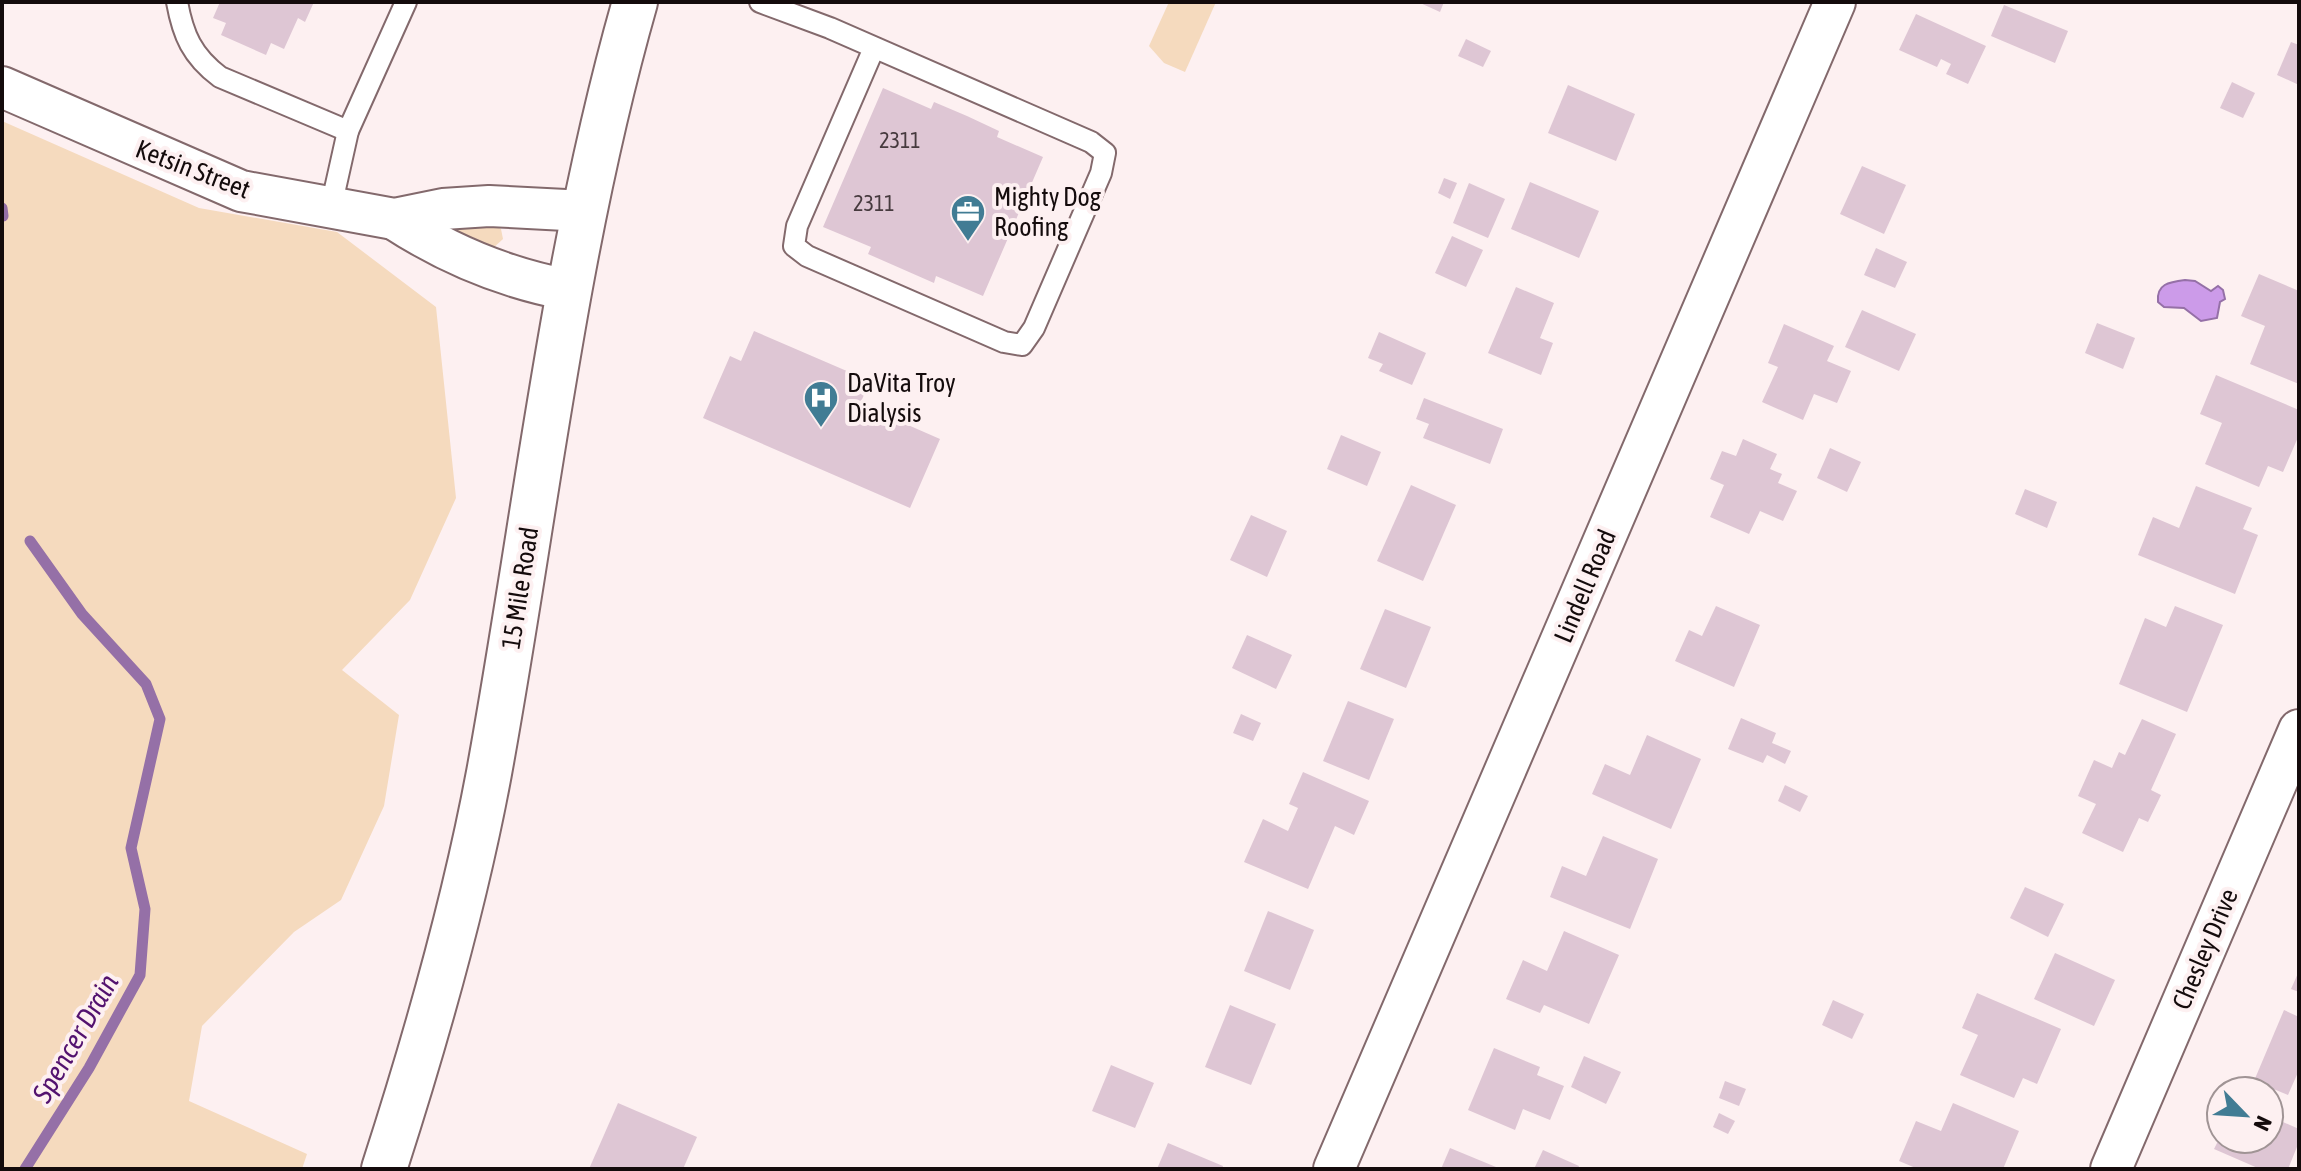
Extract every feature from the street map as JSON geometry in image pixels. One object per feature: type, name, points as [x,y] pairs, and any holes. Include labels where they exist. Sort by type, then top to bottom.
[{"type":"main road","name":"15 Mile Road","points":[[384,1169],[421,1055],[489,776],[569,290],[635,2]]},
{"type":"street","name":"Lindell Road","points":[[1334,1169],[1835,2]]},
{"type":"street","name":"Ketsin Street","points":[[2,87],[241,191],[394,219],[437,247],[478,265],[569,290]]},
{"type":"street","name":"Ketsin Street","points":[[394,219],[443,209],[489,206],[585,211]]},
{"type":"street","name":"Chesley Drive","points":[[2111,1169],[2299,730]]},
{"type":"lane","points":[[177,2],[182,31],[205,66],[220,77],[348,131]]},
{"type":"lane","points":[[331,207],[348,131],[406,2]]},
{"type":"lane","points":[[760,2],[799,14],[1091,142],[1105,153],[1101,173],[1083,215],[1034,328],[1022,345],[990,336],[807,256],[794,246],[797,226],[874,48]]},
{"type":"shaded area","points":[[1169,2],[1216,2],[1185,72],[1164,63],[1149,46]]},
{"type":"shaded area","points":[[2,121],[199,208],[337,232],[436,307],[456,498],[410,600],[342,670],[399,715],[384,806],[341,900],[294,932],[202,1026],[189,1101],[307,1154],[302,1169],[2,1169]]},
{"type":"shaded area","points":[[496,226],[501,229],[503,239],[492,249],[444,227]]},
{"type":"shaded area","points":[[2185,280],[2195,281],[2211,291],[2218,286],[2223,290],[2225,299],[2220,302],[2217,318],[2201,321],[2184,308],[2164,307],[2158,302],[2161,288]]},
{"type":"building","points":[[220,2],[314,2],[305,22],[298,18],[284,49],[271,43],[266,55],[221,35],[226,23],[213,18]]},
{"type":"building","points":[[1418,2],[1444,2],[1440,12]]},
{"type":"building","points":[[2004,5],[2068,31],[2055,63],[1991,36]]},
{"type":"building","points":[[1916,14],[1986,46],[1968,84],[1946,74],[1951,64],[1941,59],[1937,67],[1899,50]]},
{"type":"building","points":[[1466,39],[1491,51],[1483,67],[1458,56]]},
{"type":"building","points":[[2291,42],[2299,45],[2299,85],[2277,75]]},
{"type":"building","points":[[2232,82],[2255,93],[2243,118],[2220,108]]},
{"type":"building","points":[[1568,85],[1635,114],[1616,161],[1548,133]]},
{"type":"building","points":[[883,88],[931,109],[934,102],[967,116],[999,131],[997,137],[1043,157],[983,296],[936,276],[934,283],[868,254],[871,247],[823,227]]},
{"type":"building","points":[[1862,166],[1906,185],[1884,234],[1840,214]]},
{"type":"building","points":[[1444,178],[1457,183],[1450,199],[1438,193]]},
{"type":"building","points":[[1530,182],[1599,211],[1579,258],[1511,229]]},
{"type":"building","points":[[1469,183],[1505,199],[1488,238],[1453,223]]},
{"type":"building","points":[[1452,236],[1483,250],[1466,287],[1435,273]]},
{"type":"building","points":[[1876,248],[1907,262],[1895,288],[1864,275]]},
{"type":"building","points":[[2259,274],[2299,291],[2299,384],[2250,364],[2265,326],[2241,316]]},
{"type":"building","points":[[1516,287],[1554,303],[1540,338],[1553,343],[1541,375],[1488,353]]},
{"type":"building","points":[[1862,310],[1916,334],[1899,371],[1845,347]]},
{"type":"building","points":[[2097,323],[2135,338],[2123,369],[2085,353]]},
{"type":"building","points":[[1784,324],[1834,346],[1827,361],[1851,371],[1837,403],[1814,394],[1803,420],[1762,402],[1778,367],[1768,363]]},
{"type":"building","name":"DaVita Troy Dialysis","points":[[754,331],[870,381],[860,404],[940,439],[910,508],[703,418],[730,356],[741,361]]},
{"type":"building","points":[[1379,332],[1426,353],[1412,385],[1379,371],[1383,364],[1368,358]]},
{"type":"building","points":[[2216,375],[2299,410],[2299,435],[2283,472],[2268,466],[2259,487],[2205,464],[2222,423],[2200,414]]},
{"type":"building","points":[[1424,398],[1503,429],[1490,464],[1423,438],[1429,424],[1416,419]]},
{"type":"building","points":[[1341,435],[1381,452],[1367,486],[1327,469]]},
{"type":"building","points":[[1743,439],[1777,454],[1770,469],[1782,474],[1778,483],[1797,491],[1783,521],[1760,511],[1749,534],[1710,517],[1724,485],[1710,479],[1722,451],[1736,456]]},
{"type":"building","points":[[1830,448],[1861,462],[1847,492],[1817,478]]},
{"type":"building","points":[[1411,485],[1456,505],[1423,581],[1377,561]]},
{"type":"building","points":[[2196,486],[2252,508],[2243,529],[2258,535],[2235,594],[2138,555],[2153,517],[2179,528]]},
{"type":"building","points":[[2025,489],[2057,502],[2047,528],[2015,514]]},
{"type":"building","points":[[1251,515],[1287,531],[1267,577],[1230,560]]},
{"type":"building","points":[[1716,606],[1760,625],[1734,687],[1675,661],[1689,630],[1702,636]]},
{"type":"building","points":[[2175,606],[2223,625],[2187,712],[2119,684],[2145,618],[2166,627]]},
{"type":"building","points":[[1385,609],[1431,627],[1406,688],[1360,669]]},
{"type":"building","points":[[1247,635],[1292,655],[1276,689],[1232,668]]},
{"type":"building","points":[[1348,701],[1394,719],[1369,780],[1323,761]]},
{"type":"building","points":[[1241,714],[1261,723],[1253,741],[1233,733]]},
{"type":"building","points":[[1741,718],[1776,733],[1772,743],[1791,751],[1785,764],[1767,755],[1763,763],[1728,749]]},
{"type":"building","points":[[2142,719],[2176,734],[2151,790],[2161,795],[2148,822],[2139,818],[2123,852],[2082,833],[2096,804],[2078,796],[2094,760],[2112,768],[2119,752],[2125,755]]},
{"type":"building","points":[[1647,735],[1701,759],[1671,829],[1592,794],[1605,764],[1630,775]]},
{"type":"building","points":[[1303,772],[1369,801],[1354,835],[1335,826],[1308,889],[1244,862],[1263,819],[1288,831],[1298,808],[1289,804]]},
{"type":"building","points":[[1785,785],[1808,796],[1800,812],[1778,801]]},
{"type":"building","points":[[1603,836],[1658,859],[1630,929],[1550,897],[1562,866],[1586,876]]},
{"type":"building","points":[[2025,887],[2064,904],[2048,937],[2010,918]]},
{"type":"building","points":[[1268,911],[1314,930],[1290,990],[1244,971]]},
{"type":"building","points":[[1564,931],[1619,955],[1589,1024],[1544,1005],[1540,1013],[1506,999],[1523,960],[1547,971]]},
{"type":"building","points":[[2055,953],[2115,980],[2094,1026],[2034,999]]},
{"type":"building","points":[[2299,971],[2299,992],[2291,989]]},
{"type":"building","points":[[1977,993],[2061,1029],[2037,1084],[2023,1078],[2014,1098],[1960,1075],[1978,1035],[1962,1028]]},
{"type":"building","points":[[1833,1000],[1864,1014],[1852,1039],[1822,1025]]},
{"type":"building","points":[[1230,1005],[1276,1024],[1251,1085],[1205,1067]]},
{"type":"building","points":[[2284,1010],[2299,1017],[2299,1070],[2288,1095],[2285,1094],[2285,1075],[2257,1075]]},
{"type":"building","points":[[1494,1048],[1540,1067],[1537,1075],[1564,1086],[1550,1120],[1523,1109],[1515,1130],[1468,1110]]},
{"type":"building","points":[[1584,1056],[1621,1072],[1606,1104],[1571,1087]]},
{"type":"building","points":[[1111,1065],[1154,1083],[1135,1128],[1092,1111]]},
{"type":"building","points":[[1725,1081],[1746,1089],[1739,1106],[1719,1098]]},
{"type":"building","points":[[618,1103],[697,1137],[683,1169],[589,1169]]},
{"type":"building","points":[[1953,1103],[2019,1131],[2003,1169],[1918,1169],[1899,1161],[1916,1121],[1941,1131]]},
{"type":"building","points":[[1719,1113],[1735,1121],[1728,1134],[1713,1127]]},
{"type":"building","points":[[2285,1123],[2299,1129],[2299,1142],[2288,1169],[2260,1169],[2228,1155],[2285,1155]]},
{"type":"building","points":[[1168,1143],[1223,1166],[1222,1169],[1157,1169]]},
{"type":"building","points":[[1450,1148],[1496,1167],[1441,1169]]},
{"type":"building","points":[[1543,1150],[1579,1166],[1578,1169],[1534,1169]]},
{"type":"waterway","name":"Spencer Drain","points":[[2,208],[3,216]]},
{"type":"waterway","name":"Spencer Drain","points":[[25,1169],[89,1068],[140,975],[145,909],[131,848],[160,719],[146,684],[82,614],[30,541]]},
{"type":"place","name":"Mighty Dog Roofing","points":[[968,243]]},
{"type":"place","name":"DaVita Troy Dialysis","points":[[821,429]]}]
